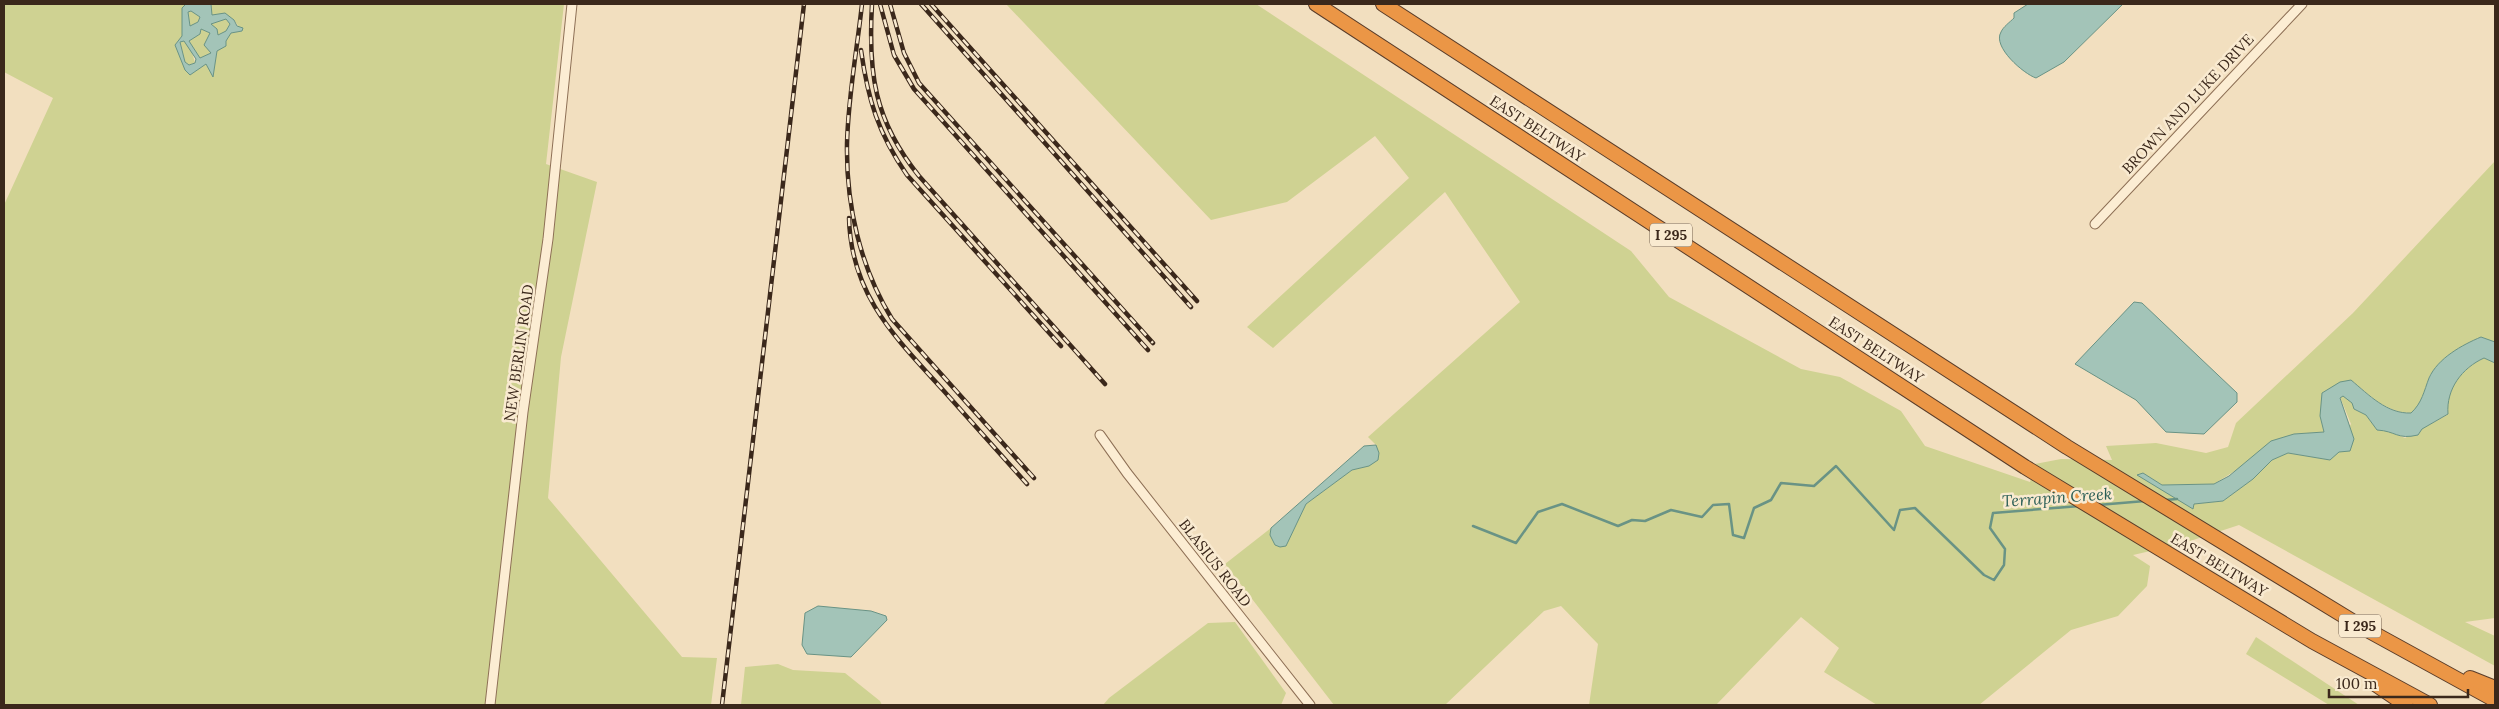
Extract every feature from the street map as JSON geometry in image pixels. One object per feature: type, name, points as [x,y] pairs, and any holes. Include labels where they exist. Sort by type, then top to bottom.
[{"type":"highway","name":"EAST BELTWAY","points":[[1316,4],[2025,467],[2312,641],[2430,705]]},
{"type":"highway","name":"EAST BELTWAY","points":[[1383,4],[2067,447],[2362,627],[2495,700]]},
{"type":"highway","points":[[2312,641],[2406,705]]},
{"type":"highway","points":[[2415,656],[2495,688]]},
{"type":"street","name":"NEW BERLIN ROAD","points":[[490,705],[524,412],[548,238],[572,4]]},
{"type":"street","name":"BROWN AND LUKE DRIVE","points":[[2095,224],[2302,4]]},
{"type":"street","name":"BLASIUS ROAD","points":[[1100,436],[1310,705]]},
{"type":"green space","points":[[4,4],[186,4],[182,8],[182,36],[175,45],[190,75],[206,64],[213,76],[217,51],[231,33],[242,31],[234,20],[211,15],[211,4],[564,4],[546,164],[597,182],[561,357],[548,498],[682,657],[717,658],[711,705],[4,705],[4,205],[53,98],[4,72]]},
{"type":"green space","points":[[1006,4],[1256,4],[1631,251],[1669,297],[1801,369],[1840,377],[1901,411],[1925,446],[2030,482],[2035,464],[2061,459],[2112,460],[2106,446],[2156,443],[2206,453],[2228,447],[2236,423],[2353,313],[2495,161],[2495,342],[2481,337],[2430,375],[2419,406],[2411,413],[2386,407],[2351,380],[2320,416],[2324,432],[2294,434],[2214,484],[2162,485],[2143,473],[2193,509],[2194,504],[2223,501],[2253,479],[2272,460],[2288,453],[2330,460],[2351,424],[2340,397],[2344,396],[2352,403],[2354,409],[2366,415],[2377,430],[2386,430],[2405,438],[2447,415],[2447,405],[2452,388],[2469,367],[2484,358],[2495,363],[2495,618],[2465,622],[2495,636],[2495,666],[2239,525],[2181,544],[2133,555],[2150,566],[2147,586],[2118,616],[2071,630],[1979,705],[1877,705],[1824,672],[1839,648],[1801,617],[1716,705],[1589,705],[1598,644],[1561,606],[1544,611],[1445,705],[1334,705],[1225,564],[1271,528],[1270,535],[1286,545],[1306,504],[1352,470],[1369,466],[1376,445],[1368,437],[1520,302],[1445,192],[1273,348],[1247,327],[1409,178],[1375,136],[1287,202],[1211,220]]},
{"type":"green space","points":[[191,11],[200,17],[198,22],[190,27],[188,12]]},
{"type":"green space","points":[[226,18],[230,23],[226,32],[218,35],[210,24]]},
{"type":"green space","points":[[201,29],[210,33],[211,53],[200,59],[189,41],[200,34]]},
{"type":"green space","points":[[184,40],[191,49],[195,63],[189,65],[185,62],[180,41]]},
{"type":"green space","points":[[1235,622],[1286,693],[1281,705],[1103,705],[1109,698],[1208,623]]},
{"type":"green space","points":[[2256,637],[2359,705],[2329,705],[2246,654]]},
{"type":"green space","points":[[778,664],[793,670],[845,673],[880,701],[882,705],[741,705],[745,667]]},
{"type":"water","points":[[186,4],[211,4],[212,15],[225,13],[234,20],[237,26],[243,28],[242,31],[231,33],[226,41],[226,46],[217,51],[213,77],[206,64],[190,75],[185,70],[175,45],[182,36],[182,8]],"holes":[[[191,11],[200,17],[198,22],[190,26],[188,12]],[[226,19],[230,24],[226,31],[218,35],[217,29],[211,24]],[[201,29],[210,33],[204,45],[211,53],[200,58],[189,41],[200,34]],[[184,41],[196,59],[195,63],[189,65],[185,62],[180,42]]]},
{"type":"water","points":[[2028,4],[2123,4],[2064,62],[2036,78],[2017,66],[2005,52],[1999,38],[2003,28],[2014,18],[2014,13]]},
{"type":"water","points":[[2134,302],[2142,303],[2237,393],[2237,402],[2204,434],[2166,432],[2136,400],[2075,364]]},
{"type":"water","points":[[2481,337],[2495,342],[2495,363],[2484,358],[2469,367],[2457,380],[2453,388],[2448,405],[2448,414],[2422,429],[2418,435],[2401,436],[2377,430],[2366,415],[2354,409],[2352,403],[2343,396],[2340,398],[2354,439],[2350,451],[2339,452],[2330,460],[2288,453],[2272,460],[2253,479],[2223,501],[2194,504],[2193,509],[2137,475],[2143,473],[2162,485],[2214,484],[2229,476],[2271,441],[2294,434],[2324,432],[2320,416],[2322,393],[2340,382],[2351,380],[2386,407],[2411,413],[2420,401],[2429,378],[2438,364],[2459,348]]},
{"type":"water","points":[[1376,445],[1379,453],[1378,460],[1369,466],[1352,470],[1306,504],[1286,546],[1280,547],[1275,545],[1270,535],[1271,528],[1364,446]]},
{"type":"water","points":[[818,606],[871,611],[886,616],[887,620],[851,657],[807,654],[802,645],[805,613]]},
{"type":"waterway","name":"Terrapin Creek","points":[[1473,526],[1516,543],[1538,512],[1562,504],[1618,526],[1632,520],[1645,521],[1671,510],[1702,517],[1713,505],[1729,504],[1733,535],[1744,538],[1754,508],[1771,500],[1781,483],[1814,486],[1836,466],[1894,530],[1900,510],[1915,508],[1984,575],[1994,580],[2004,565],[2005,549],[1990,528],[1993,513],[2080,506]]},
{"type":"waterway","name":"Terrapin Creek","points":[[2165,500],[2177,499]]},
{"type":"waterway","name":"Terrapin Creek","points":[[2098,505],[2145,501]]},
{"type":"railway","points":[[722,705],[804,4]]},
{"type":"railway","points":[[862,4],[851,91],[847,167],[852,212],[863,257],[871,278],[892,319],[1034,478]]},
{"type":"railway","points":[[872,4],[871,52],[877,95],[883,115],[904,155],[919,176],[1105,384]]},
{"type":"railway","points":[[880,4],[894,55],[914,89],[1148,350]]},
{"type":"railway","points":[[890,4],[904,53],[919,83],[1153,343]]},
{"type":"railway","points":[[921,4],[1191,307]]},
{"type":"railway","points":[[931,4],[1197,301]]},
{"type":"railway","points":[[861,50],[867,85],[876,116],[889,145],[907,175],[1061,346]]},
{"type":"railway","points":[[849,218],[852,245],[858,270],[867,292],[879,313],[908,352],[1027,484]]}]
